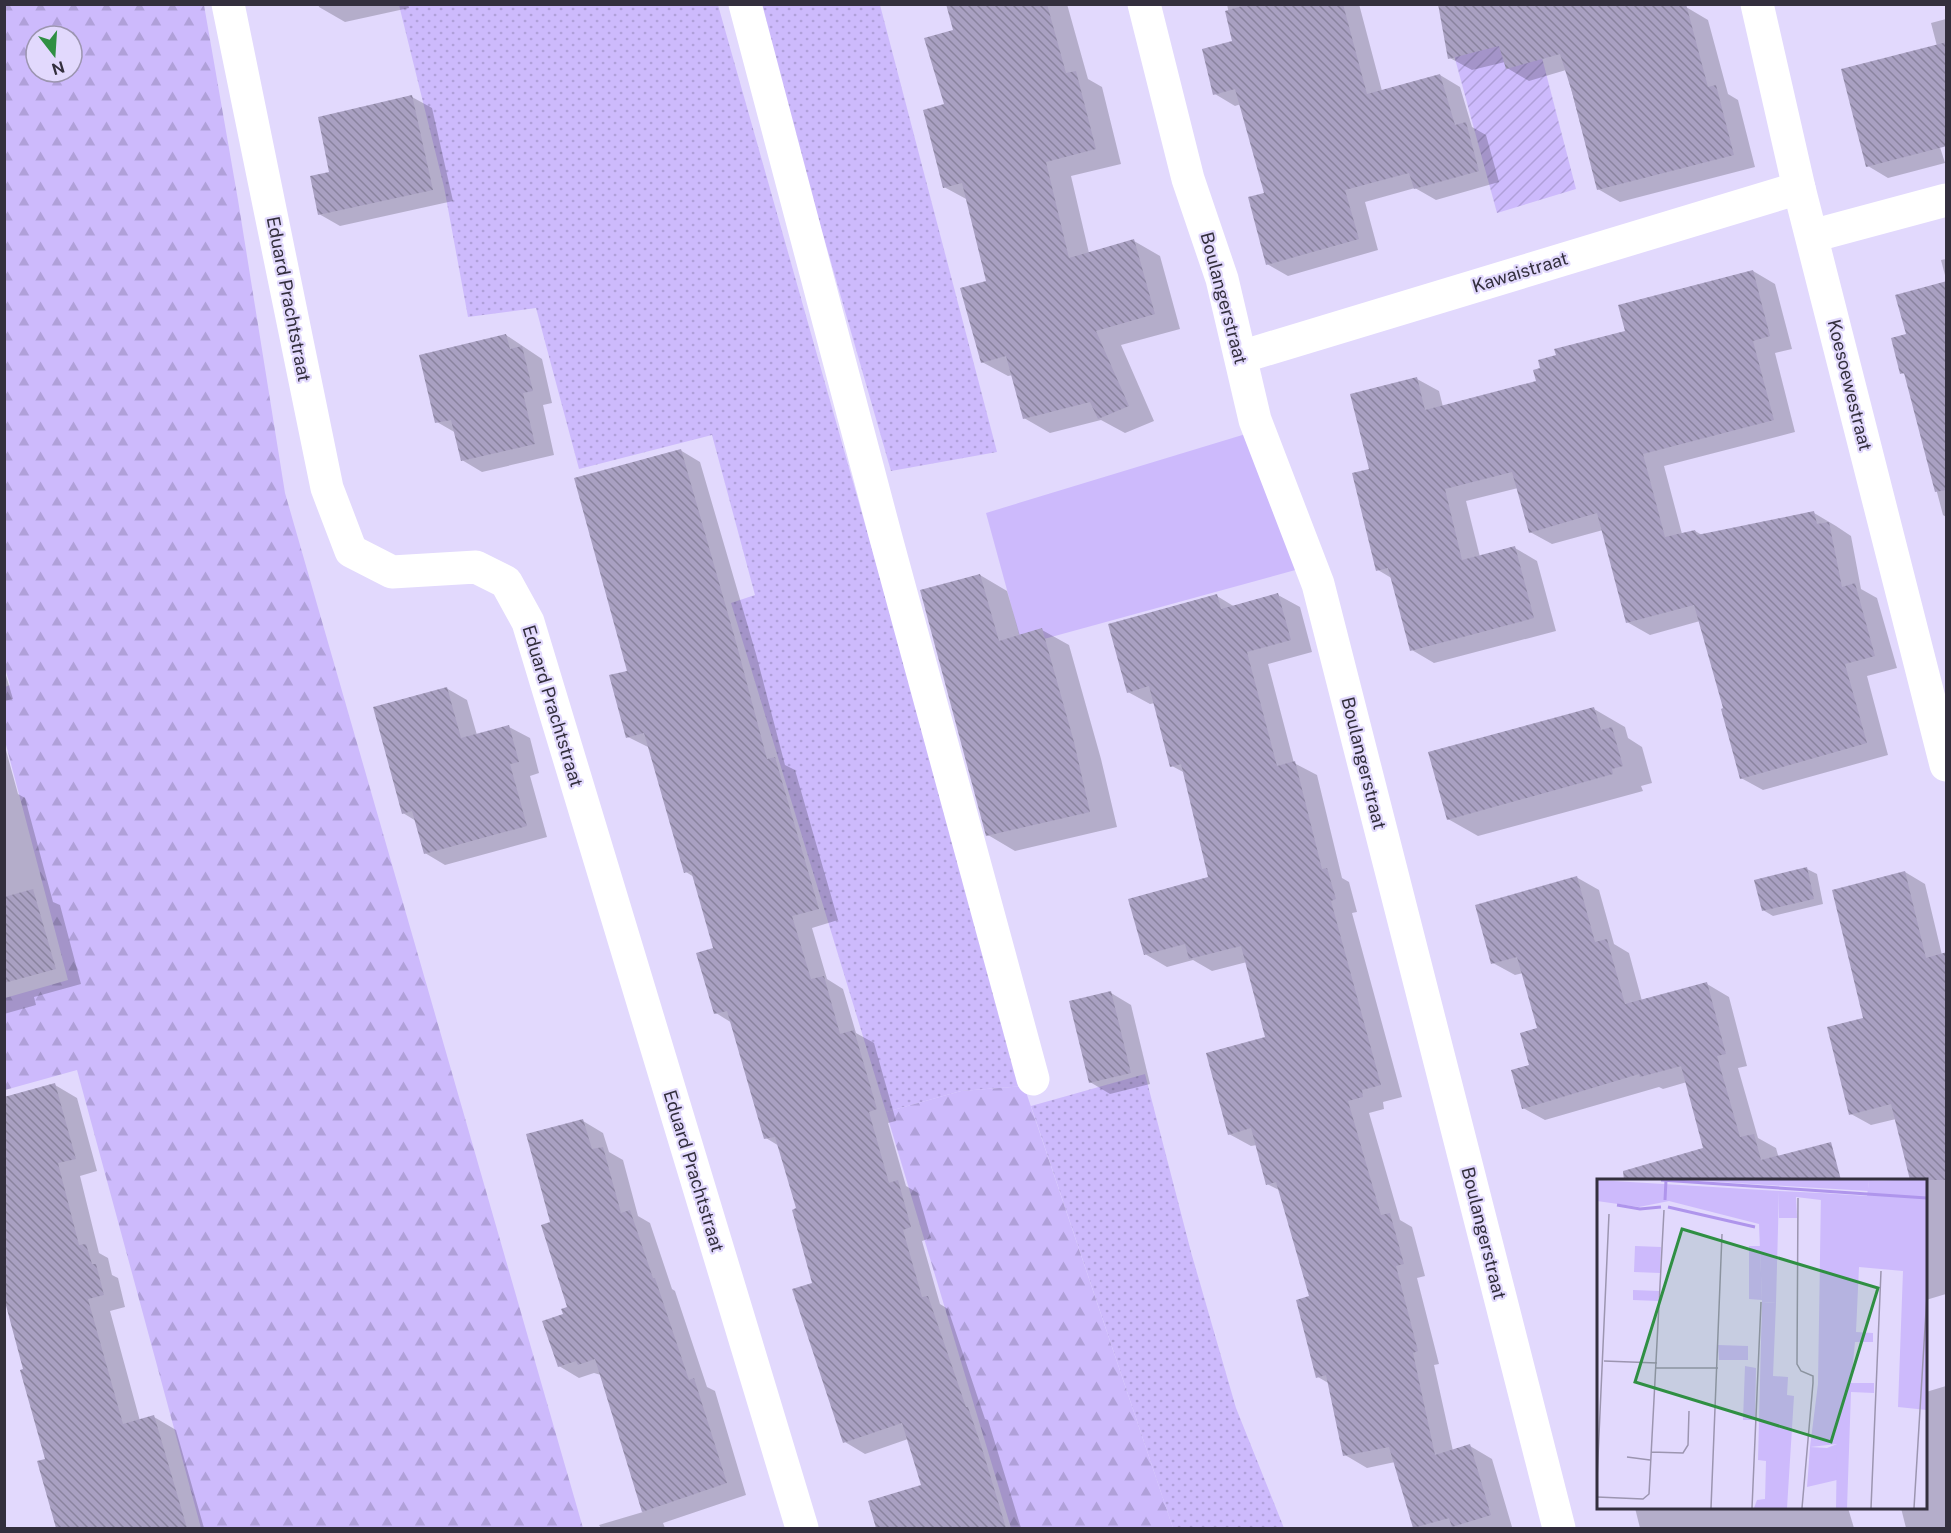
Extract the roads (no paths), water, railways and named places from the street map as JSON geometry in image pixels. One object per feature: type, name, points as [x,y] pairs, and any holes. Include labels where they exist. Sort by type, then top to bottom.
[{"type":"street","name":"Eduard Prachtstraat","points":[[228,4],[327,488],[346,540],[351,551],[392,572],[476,567],[506,582],[528,622],[802,1528]]},
{"type":"street","points":[[745,4],[1034,1079]]},
{"type":"street","name":"Boulangerstraat","points":[[1144,4],[1188,179],[1222,279],[1255,420],[1318,584],[1559,1528]]},
{"type":"street","name":"Koesoewestraat","points":[[1757,4],[1799,188],[1947,765]]},
{"type":"street","name":"Kawaistraat","points":[[1241,357],[1799,188]]},
{"type":"street","points":[[1812,236],[1947,200]]}]
